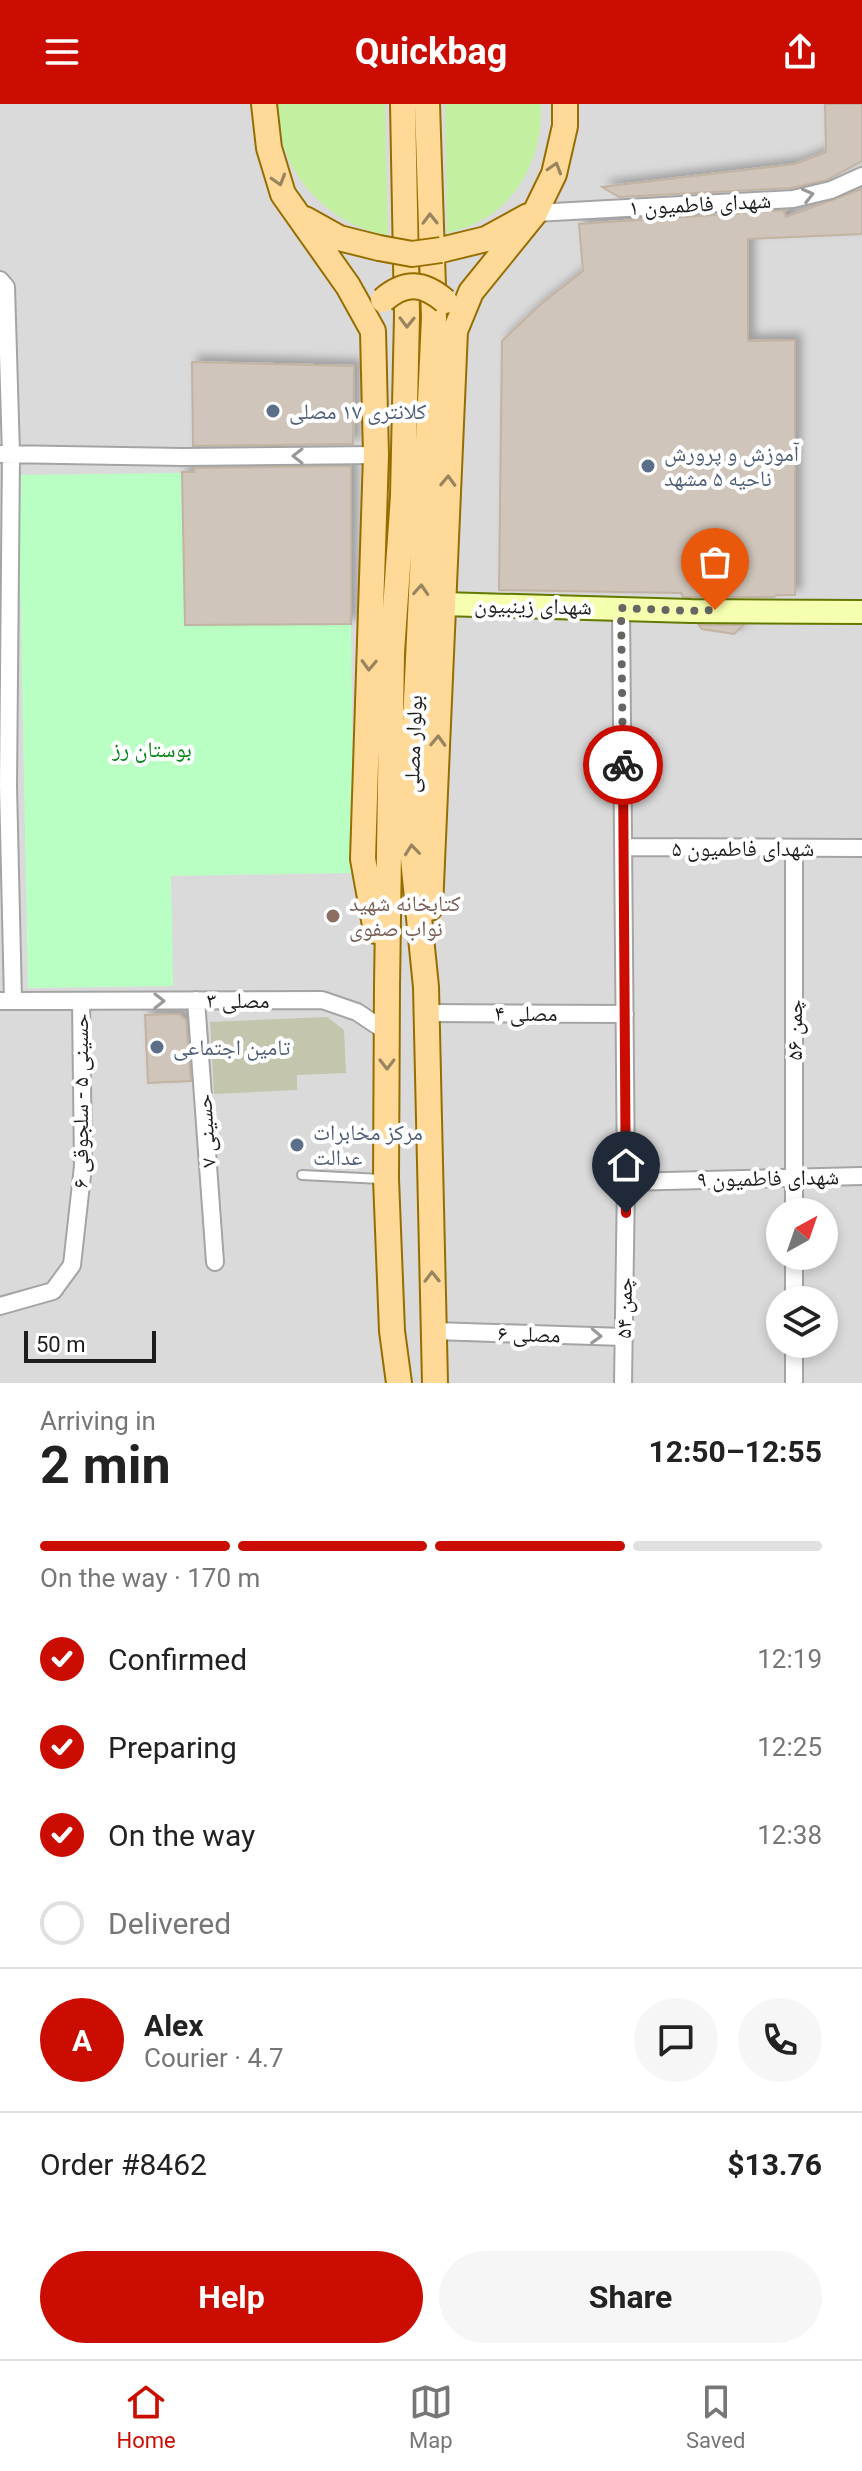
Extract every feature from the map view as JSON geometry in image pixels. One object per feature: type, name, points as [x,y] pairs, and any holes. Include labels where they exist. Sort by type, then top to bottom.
[{"type":"main road","points":[[264,104],[269,148],[283,194],[348,286],[373,331]]},
{"type":"main road","name":"بولوار مصلی","points":[[399,1383],[392,1331],[386,1179],[392,652],[403,496],[407,315],[403,104]]},
{"type":"main road","name":"بولوار مصلی","points":[[427,104],[434,318],[410,829],[426,987],[435,1383]]},
{"type":"main road","points":[[426,987],[455,331],[471,292],[535,213],[554,174],[565,126],[565,104]]},
{"type":"main road","points":[[300,216],[339,238],[412,254],[486,239],[535,213]]},
{"type":"main road","points":[[387,986],[363,859],[376,455],[373,331],[383,300],[397,288],[414,284],[431,289],[445,301],[455,331]]},
{"type":"main road","points":[[392,1331],[434,1331]]},
{"type":"street","name":"شهدای فاطمیون ۱","points":[[535,213],[793,199],[831,190],[862,176]]},
{"type":"street","points":[[0,280],[6,287],[4,786],[7,1001]]},
{"type":"street","points":[[6,454],[183,457],[376,455]]},
{"type":"street","name":"شهدای زینبیون","points":[[443,604],[862,612]]},
{"type":"street","name":"چمن ۵۴","points":[[621,608],[626,1182],[623,1383]]},
{"type":"street","name":"شهدای فاطمیون ۵","points":[[625,847],[862,848]]},
{"type":"street","name":"چمن ۵۶","points":[[794,848],[794,1198]]},
{"type":"street","name":"حسینی ۷","points":[[196,1000],[215,1262]]},
{"type":"street","name":"مصلی ۳","points":[[7,1001],[322,1000],[357,1012],[387,1032]]},
{"type":"street","name":"حسینی ۵ - سلجوقی ۶","points":[[0,1306],[53,1291],[72,1265],[83,1166],[81,1001]]},
{"type":"street","name":"مصلی ۴","points":[[427,1013],[625,1014]]},
{"type":"street","name":"شهدای فاطمیون ۹","points":[[626,1182],[862,1176]]},
{"type":"street","name":"مصلی ۶","points":[[434,1331],[624,1337]]},
{"type":"street","points":[[794,1358],[794,1383]]},
{"type":"lane","points":[[302,1175],[386,1179]]},
{"type":"shaded area","points":[[0,104],[862,104],[862,1383],[0,1383]]},
{"type":"shaded area","points":[[327,1017],[344,1030],[346,1073],[297,1075],[297,1090],[214,1094],[210,1022]]},
{"type":"green space","points":[[276,104],[385,104],[388,235],[370,231],[337,215],[308,189],[288,158]]},
{"type":"green space","points":[[445,104],[541,104],[536,148],[529,169],[518,187],[489,216],[447,233]]},
{"type":"green space","name":"بوستان رز","points":[[182,473],[185,624],[351,624],[354,873],[171,876],[173,986],[28,988],[18,475]]},
{"type":"building","points":[[825,104],[862,104],[862,161],[827,180],[791,188],[619,197],[602,187],[795,164],[826,152]]},
{"type":"building","name":"آموزش و پرورش ناحیه ۵ مشهد","points":[[862,189],[862,234],[748,239],[748,341],[795,340],[795,595],[683,597],[681,593],[499,590],[502,341],[542,303],[583,271],[579,224],[786,210],[786,217]]},
{"type":"building","name":"کلانتری ۱۷ مصلی","points":[[192,362],[354,366],[353,444],[193,446]]},
{"type":"building","points":[[351,466],[351,624],[185,625],[182,472],[194,472],[194,468]]},
{"type":"building","points":[[699,625],[744,625],[734,634],[702,629]]},
{"type":"building","points":[[179,1014],[186,1020],[191,1081],[148,1083],[145,1015]]},
{"type":"way so far","points":[[623,765],[621,608],[715,610]]},
{"type":"place","name":"کلانتری ۱۷ مصلی","points":[[273,411]]},
{"type":"place","name":"آموزش و پرورش ناحیه ۵ مشهد","points":[[648,466]]},
{"type":"place","name":"کتابخانه شهید نواب صفوی","points":[[333,916]]},
{"type":"place","name":"تامین اجتماعی","points":[[157,1047]]},
{"type":"place","name":"مرکز مخابرات عدالت","points":[[297,1145]]},
{"type":"route","points":[[623,765],[626,1213]]}]
